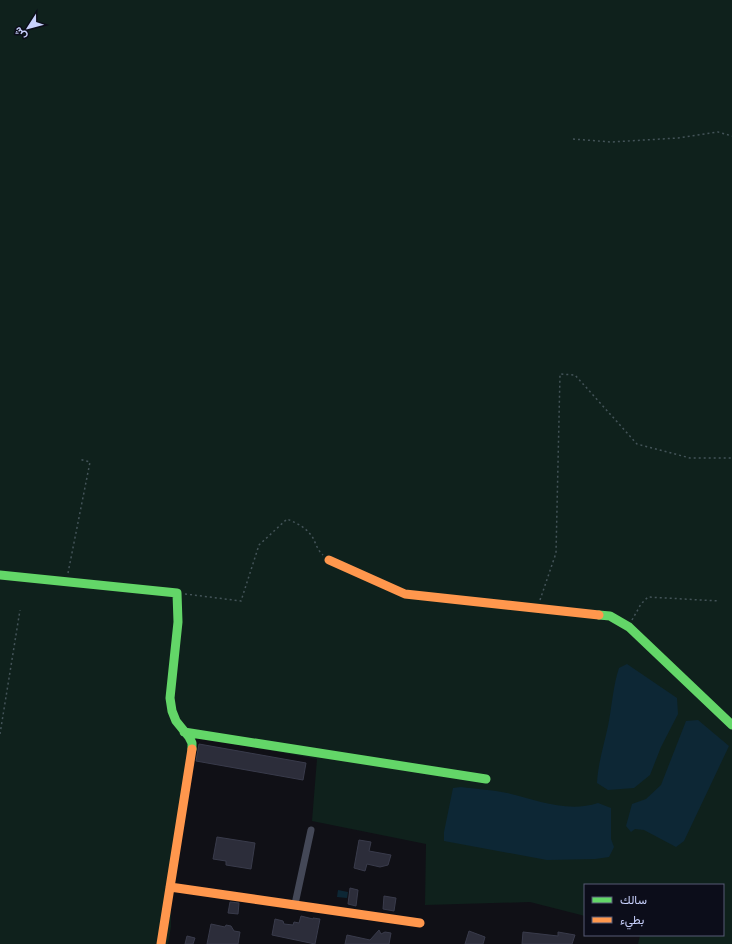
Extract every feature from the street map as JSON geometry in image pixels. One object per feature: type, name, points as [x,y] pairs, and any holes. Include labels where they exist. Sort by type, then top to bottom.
[{"type":"street","points":[[329,560],[405,594],[610,616],[629,627],[732,725]]},
{"type":"street","points":[[0,575],[177,593],[178,622],[170,698],[172,711],[176,721],[192,743],[192,750],[161,944]]},
{"type":"street","points":[[184,732],[486,779]]},
{"type":"street","points":[[295,904],[311,830]]},
{"type":"street","points":[[170,887],[420,923]]},
{"type":"path","points":[[573,139],[611,142],[678,138],[718,132],[732,136]]},
{"type":"path","points":[[537,607],[556,553],[560,374],[575,375],[637,444],[690,458],[732,458]]},
{"type":"path","points":[[67,581],[90,462],[79,459]]},
{"type":"path","points":[[177,593],[240,601],[259,545],[287,519],[299,523],[311,536],[320,552],[329,560]]},
{"type":"path","points":[[629,627],[641,604],[648,597],[719,601]]},
{"type":"path","points":[[0,734],[20,610]]},
{"type":"green space","points":[[0,0],[732,0],[732,944],[638,944],[640,936],[724,936],[724,884],[584,884],[584,916],[530,902],[425,905],[426,844],[312,821],[317,759],[196,737],[171,896],[171,927],[168,944],[0,944]]},
{"type":"water","points":[[627,664],[677,698],[678,714],[661,747],[650,775],[634,788],[608,790],[597,783],[601,754],[619,668]]},
{"type":"water","points":[[698,720],[729,746],[684,841],[676,847],[644,830],[635,829],[631,832],[626,826],[632,804],[646,799],[661,785],[686,721]]},
{"type":"water","points":[[461,787],[502,792],[563,806],[575,807],[598,803],[611,808],[611,839],[614,847],[609,857],[595,859],[547,860],[444,841],[444,832],[453,788]]},
{"type":"water","points":[[338,890],[348,892],[347,898],[337,897]]},
{"type":"building","points":[[199,744],[306,763],[303,780],[196,761]]},
{"type":"building","points":[[217,837],[255,843],[251,869],[226,865],[226,861],[213,859]]},
{"type":"building","points":[[359,840],[371,842],[369,851],[391,855],[388,865],[380,867],[367,864],[365,871],[354,868]]},
{"type":"building","points":[[350,888],[358,890],[356,906],[348,904]]},
{"type":"building","points":[[384,896],[396,898],[394,911],[383,909]]},
{"type":"building","points":[[230,902],[239,903],[238,914],[228,913]]},
{"type":"building","points":[[301,916],[320,919],[315,944],[272,935],[275,919],[283,921],[284,924],[293,925],[294,922],[299,923]]},
{"type":"building","points":[[211,924],[225,927],[226,925],[231,926],[234,931],[240,932],[238,944],[207,944]]},
{"type":"building","points":[[379,930],[381,934],[385,932],[391,933],[389,944],[345,944],[347,935],[370,940]]},
{"type":"building","points":[[469,931],[485,937],[483,944],[465,944]]},
{"type":"building","points":[[523,932],[558,936],[558,932],[575,935],[572,944],[522,944]]},
{"type":"building","points":[[187,936],[195,938],[193,944],[185,944]]},
{"type":"traffic: fast","points":[[0,575],[177,593],[178,622],[170,698],[172,711],[176,721],[189,737],[192,743],[192,749]]},
{"type":"traffic: fast","points":[[599,615],[610,616],[629,627],[732,725]]},
{"type":"traffic: fast","points":[[184,732],[486,779]]},
{"type":"traffic: slow","points":[[329,560],[405,594],[599,615]]},
{"type":"traffic: slow","points":[[161,944],[192,749]]},
{"type":"traffic: slow","points":[[170,887],[420,923]]}]
